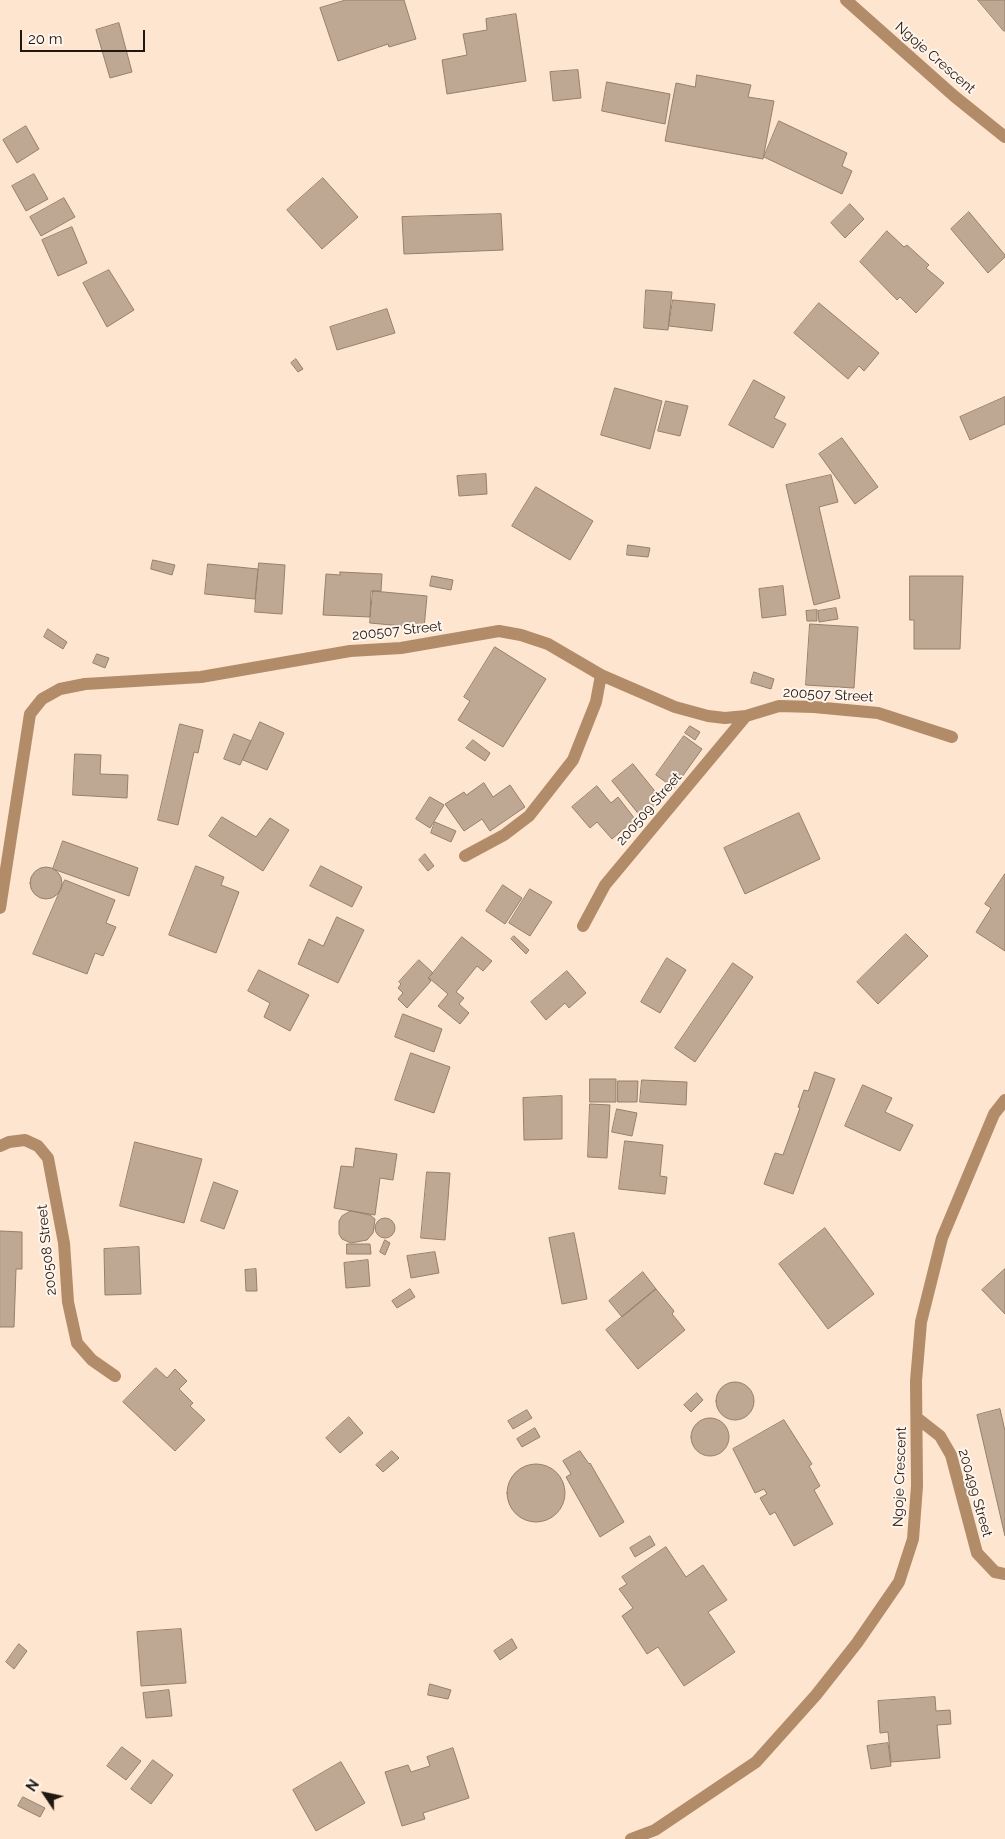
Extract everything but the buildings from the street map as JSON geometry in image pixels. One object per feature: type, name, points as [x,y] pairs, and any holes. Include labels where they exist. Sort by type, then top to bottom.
[{"type":"street","name":"Ngoje Crescent","points":[[846,0],[954,96],[1005,137]]},
{"type":"street","name":"200507 Street","points":[[0,908],[30,714],[42,699],[60,689],[86,684],[201,677],[350,651],[419,645],[499,631],[521,635],[548,644],[601,675],[683,710],[708,716],[726,718],[746,716],[780,706],[878,713],[952,737]]},
{"type":"street","points":[[465,856],[504,835],[529,816],[573,760],[596,702],[601,675]]},
{"type":"street","name":"200509 Street","points":[[583,926],[605,886],[746,716]]},
{"type":"street","name":"Ngoje Crescent","points":[[631,1839],[655,1830],[756,1762],[816,1696],[857,1643],[899,1582],[913,1539],[917,1486],[916,1381],[921,1322],[942,1238],[994,1114],[1005,1100]]},
{"type":"street","name":"200508 Street","points":[[0,1146],[9,1142],[25,1140],[38,1146],[48,1158],[68,1276],[68,1302],[77,1343],[92,1360],[115,1376]]},
{"type":"street","name":"200499 Street","points":[[917,1418],[940,1436],[951,1455],[977,1554],[995,1572],[1005,1574]]}]
